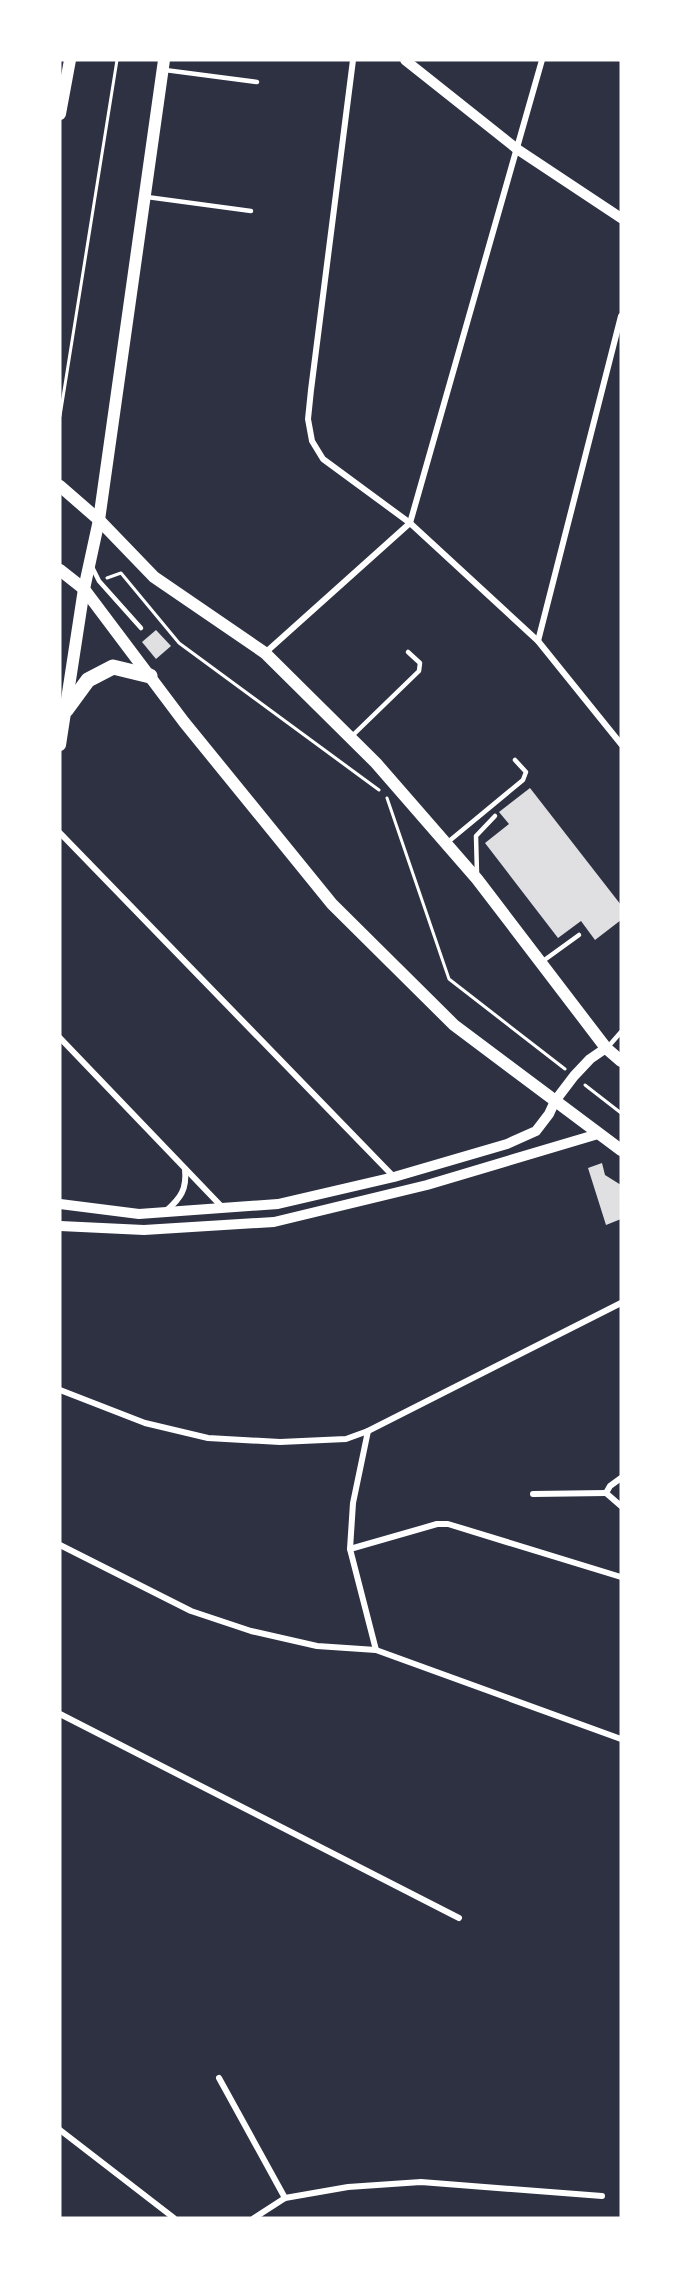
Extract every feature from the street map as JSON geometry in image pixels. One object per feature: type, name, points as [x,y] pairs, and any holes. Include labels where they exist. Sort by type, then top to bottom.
[{"type":"main road","points":[[60,114],[70,60]]},
{"type":"main road","points":[[60,745],[84,589],[99,520],[163,65]]},
{"type":"main road","points":[[60,486],[99,520],[154,577],[265,653],[376,764],[477,879],[606,1048],[621,1061]]},
{"type":"main road","points":[[60,570],[84,589],[190,729],[332,904],[454,1025],[621,1150]]},
{"type":"main road","points":[[66,710],[88,680],[113,667],[150,676]]},
{"type":"street","points":[[353,60],[308,419],[312,441],[323,459],[410,523],[538,641],[621,744]]},
{"type":"street","points":[[405,60],[517,149],[621,218]]},
{"type":"street","points":[[265,653],[410,523],[542,60]]},
{"type":"street","points":[[538,641],[621,316]]},
{"type":"street","points":[[60,832],[394,1177]]},
{"type":"street","points":[[60,1038],[223,1208]]},
{"type":"street","points":[[60,1204],[139,1214],[278,1204],[394,1177],[507,1144],[536,1131],[574,1076],[606,1048]]},
{"type":"street","points":[[60,1226],[144,1230],[274,1222],[427,1185],[598,1134]]},
{"type":"street","points":[[165,1212],[184,1191],[185,1168]]},
{"type":"street","points":[[60,1390],[145,1423],[208,1438],[280,1442],[346,1439],[368,1431],[621,1304]]},
{"type":"street","points":[[368,1431],[353,1503],[350,1549],[376,1650]]},
{"type":"street","points":[[606,1493],[610,1486],[621,1478]]},
{"type":"street","points":[[533,1494],[606,1493],[621,1506]]},
{"type":"street","points":[[350,1549],[437,1524],[448,1524],[621,1577]]},
{"type":"street","points":[[60,1545],[201,1615],[251,1631],[316,1646],[376,1650],[621,1739]]},
{"type":"street","points":[[60,1714],[459,1918]]},
{"type":"street","points":[[219,2078],[285,2198]]},
{"type":"street","points":[[60,2130],[174,2218]]},
{"type":"street","points":[[254,2218],[285,2198],[348,2187],[400,2182],[602,2196]]},
{"type":"lane","points":[[163,65],[257,82]]},
{"type":"lane","points":[[145,196],[251,211]]},
{"type":"lane","points":[[90,561],[99,581],[141,628]]},
{"type":"lane","points":[[350,738],[419,671],[420,663],[408,652]]},
{"type":"lane","points":[[446,844],[523,780],[526,772],[515,760]]},
{"type":"lane","points":[[477,879],[476,836],[495,816]]},
{"type":"lane","points":[[540,963],[579,935]]},
{"type":"lane","points":[[606,1048],[621,1032]]},
{"type":"path","points":[[60,416],[117,60]]},
{"type":"path","points":[[99,581],[120,573],[179,643],[386,795],[449,979],[621,1113]]},
{"type":"building","points":[[156,630],[171,646],[156,659],[142,642]]},
{"type":"building","points":[[530,788],[621,905],[621,920],[595,940],[581,921],[558,938],[485,843],[509,824],[499,812]]},
{"type":"building","points":[[602,1163],[605,1175],[621,1185],[621,1219],[606,1225],[588,1168]]}]
